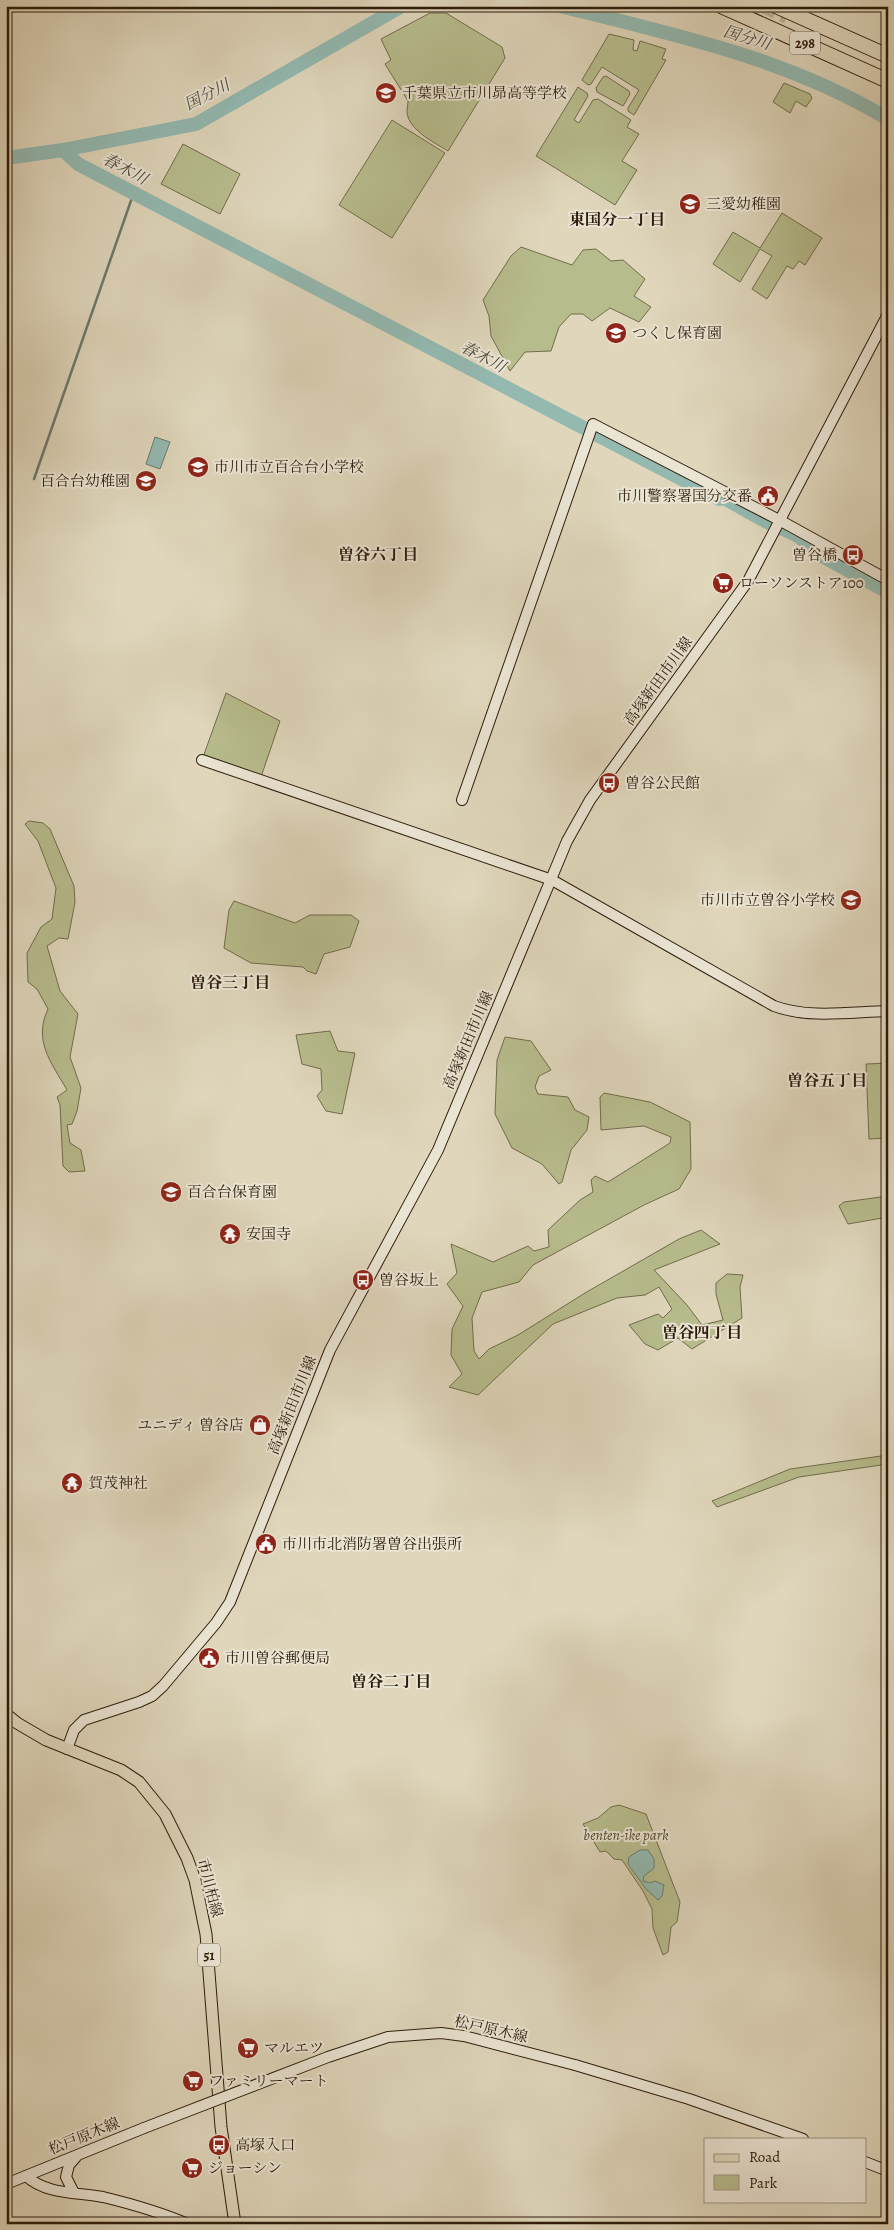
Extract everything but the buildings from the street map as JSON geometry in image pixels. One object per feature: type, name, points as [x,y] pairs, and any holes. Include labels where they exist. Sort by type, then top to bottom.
[{"type":"highway","name":"298","points":[[721,6],[888,81]]},
{"type":"highway","name":"298","points":[[776,6],[888,56]]},
{"type":"main road","name":"高塚新田市川線","points":[[67,1749],[74,1730],[84,1720],[140,1702],[152,1696],[169,1680],[226,1610],[237,1587],[271,1494],[330,1350],[438,1150],[567,841],[590,800],[751,575],[779,525],[888,314]]},
{"type":"main road","points":[[462,800],[592,424],[779,525],[888,580]]},
{"type":"main road","points":[[202,760],[552,880],[784,1010],[816,1014],[888,1011]]},
{"type":"main road","name":"市川柏線","points":[[6,1714],[31,1732],[67,1749],[121,1770],[144,1787],[159,1805],[172,1827],[195,1880],[209,1956],[221,2127],[234,2224]]},
{"type":"main road","name":"松戸原木線","points":[[6,2184],[85,2151],[328,2057],[388,2037],[441,2033],[464,2036],[690,2098],[800,2138]]},
{"type":"main road","points":[[74,2193],[66,2177],[67,2170],[74,2158],[85,2151]]},
{"type":"main road","points":[[866,2162],[888,2171]]},
{"type":"main road","points":[[26,2176],[34,2184],[50,2189],[143,2207],[188,2224]]},
{"type":"green space","points":[[430,13],[446,13],[502,47],[505,58],[448,151],[425,137],[415,128],[408,117],[408,101],[385,64],[391,60],[381,39]]},
{"type":"green space","points":[[609,34],[634,40],[633,50],[637,51],[640,41],[666,49],[662,59],[666,60],[634,115],[628,111],[628,108],[639,90],[602,67],[591,84],[588,85],[582,80]]},
{"type":"green space","points":[[606,76],[629,91],[630,94],[623,106],[597,92],[596,88],[603,77]]},
{"type":"green space","points":[[784,83],[810,94],[812,98],[806,107],[796,101],[790,113],[773,102]]},
{"type":"green space","points":[[578,87],[587,93],[588,96],[574,120],[579,123],[593,100],[598,99],[631,120],[627,127],[639,134],[622,161],[637,170],[615,205],[536,156]]},
{"type":"green space","points":[[392,120],[445,153],[392,238],[339,205]]},
{"type":"green space","points":[[183,144],[240,174],[220,214],[161,184]]},
{"type":"green space","points":[[782,213],[822,238],[805,265],[799,261],[793,269],[787,266],[767,299],[752,289],[772,256],[760,249],[740,282],[713,264],[733,232],[760,248]]},
{"type":"green space","points":[[521,247],[572,265],[583,250],[596,249],[611,261],[623,260],[645,279],[634,296],[651,307],[639,322],[610,308],[592,321],[583,314],[571,314],[559,327],[551,351],[525,352],[510,371],[491,336],[489,316],[483,300],[511,256]]},
{"type":"green space","points":[[226,693],[280,721],[260,780],[202,760]]},
{"type":"green space","points":[[29,821],[43,823],[50,829],[74,886],[75,902],[68,939],[59,938],[47,946],[60,991],[78,1014],[70,1057],[81,1088],[77,1111],[72,1124],[67,1125],[70,1143],[81,1150],[85,1171],[69,1172],[63,1166],[60,1105],[57,1097],[67,1090],[50,1061],[43,1041],[42,1031],[48,1009],[37,989],[28,982],[27,953],[41,927],[52,919],[56,888],[38,841],[25,824]]},
{"type":"green space","points":[[234,901],[295,923],[310,915],[351,915],[359,921],[350,947],[324,954],[316,974],[307,971],[303,967],[251,963],[224,948],[229,910]]},
{"type":"green space","points":[[330,1031],[338,1051],[355,1053],[342,1114],[326,1111],[317,1096],[322,1090],[321,1069],[302,1064],[296,1035]]},
{"type":"green space","points":[[505,1037],[531,1041],[551,1070],[539,1076],[535,1087],[538,1094],[568,1097],[575,1110],[589,1117],[587,1130],[571,1150],[562,1182],[559,1184],[542,1164],[512,1148],[495,1114],[497,1060]]},
{"type":"green space","points":[[888,1063],[888,1138],[869,1139],[866,1064]]},
{"type":"green space","points":[[604,1093],[650,1102],[690,1122],[691,1169],[679,1189],[644,1205],[533,1265],[519,1282],[482,1292],[472,1318],[474,1351],[479,1359],[489,1349],[518,1335],[585,1293],[679,1239],[701,1230],[720,1244],[654,1270],[687,1305],[702,1325],[723,1320],[716,1294],[716,1283],[727,1274],[743,1275],[740,1287],[742,1318],[692,1349],[678,1338],[658,1350],[645,1344],[629,1325],[658,1314],[663,1318],[672,1309],[659,1287],[645,1295],[617,1298],[553,1324],[478,1395],[449,1387],[462,1374],[451,1355],[452,1329],[463,1306],[447,1284],[457,1273],[451,1244],[493,1262],[528,1246],[534,1251],[549,1247],[548,1230],[580,1200],[593,1192],[591,1180],[595,1176],[608,1182],[670,1143],[671,1137],[644,1126],[601,1130],[600,1097]]},
{"type":"green space","points":[[888,1196],[888,1217],[848,1224],[839,1206],[844,1202]]},
{"type":"green space","points":[[888,1455],[888,1464],[799,1477],[717,1507],[712,1501],[790,1469]]},
{"type":"green space","name":"benten-ike park","points":[[619,1805],[646,1814],[680,1902],[677,1922],[671,1927],[668,1952],[663,1955],[653,1928],[652,1909],[643,1891],[622,1860],[614,1859],[606,1851],[600,1852],[583,1824],[598,1818],[611,1807]]},
{"type":"water","points":[[155,437],[170,442],[160,469],[146,464]]},
{"type":"water","points":[[640,1850],[648,1850],[654,1859],[654,1868],[644,1876],[643,1881],[650,1883],[655,1881],[664,1885],[662,1896],[658,1900],[646,1889],[628,1864],[629,1857]]},
{"type":"waterway","name":"国分川","points":[[6,158],[63,150],[196,124],[402,6]]},
{"type":"waterway","name":"国分川","points":[[560,6],[686,38],[769,64],[850,98],[888,119]]},
{"type":"waterway","name":"春木川","points":[[63,150],[78,164],[720,499],[724,498],[761,519],[796,535],[813,551],[888,592]]},
{"type":"waterway","points":[[34,479],[134,192]]},
{"type":"tunnel","points":[[763,6],[787,17]]},
{"type":"place","name":"千葉県立市川昴高等学校","points":[[386,93]]},
{"type":"place","name":"三愛幼稚園","points":[[690,204]]},
{"type":"place","name":"つくし保育園","points":[[616,333]]},
{"type":"place","name":"市川市立百合台小学校","points":[[198,467]]},
{"type":"place","name":"百合台幼稚園","points":[[146,481]]},
{"type":"place","name":"市川警察署国分交番","points":[[768,496]]},
{"type":"place","name":"曽谷橋","points":[[853,555]]},
{"type":"place","name":"ローソンストア100","points":[[723,583]]},
{"type":"place","name":"曽谷公民館","points":[[609,783]]},
{"type":"place","name":"市川市立曽谷小学校","points":[[851,900]]},
{"type":"place","name":"百合台保育園","points":[[171,1192]]},
{"type":"place","name":"安国寺","points":[[230,1234]]},
{"type":"place","name":"曽谷坂上","points":[[363,1280]]},
{"type":"place","name":"ユニディ 曽谷店","points":[[260,1425]]},
{"type":"place","name":"賀茂神社","points":[[72,1483]]},
{"type":"place","name":"市川市北消防署曽谷出張所","points":[[266,1544]]},
{"type":"place","name":"市川曽谷郵便局","points":[[209,1658]]},
{"type":"place","name":"マルエツ","points":[[248,2048]]},
{"type":"place","name":"ファミリーマート","points":[[193,2081]]},
{"type":"place","name":"高塚入口","points":[[219,2145]]},
{"type":"place","name":"ジョーシン","points":[[192,2168]]},
{"type":"district","name":"東国分一丁目","points":[[617,220]]},
{"type":"district","name":"曽谷六丁目","points":[[378,555]]},
{"type":"district","name":"曽谷三丁目","points":[[230,983]]},
{"type":"district","name":"曽谷五丁目","points":[[827,1081]]},
{"type":"district","name":"曽谷四丁目","points":[[702,1333]]},
{"type":"district","name":"曽谷二丁目","points":[[391,1682]]}]
